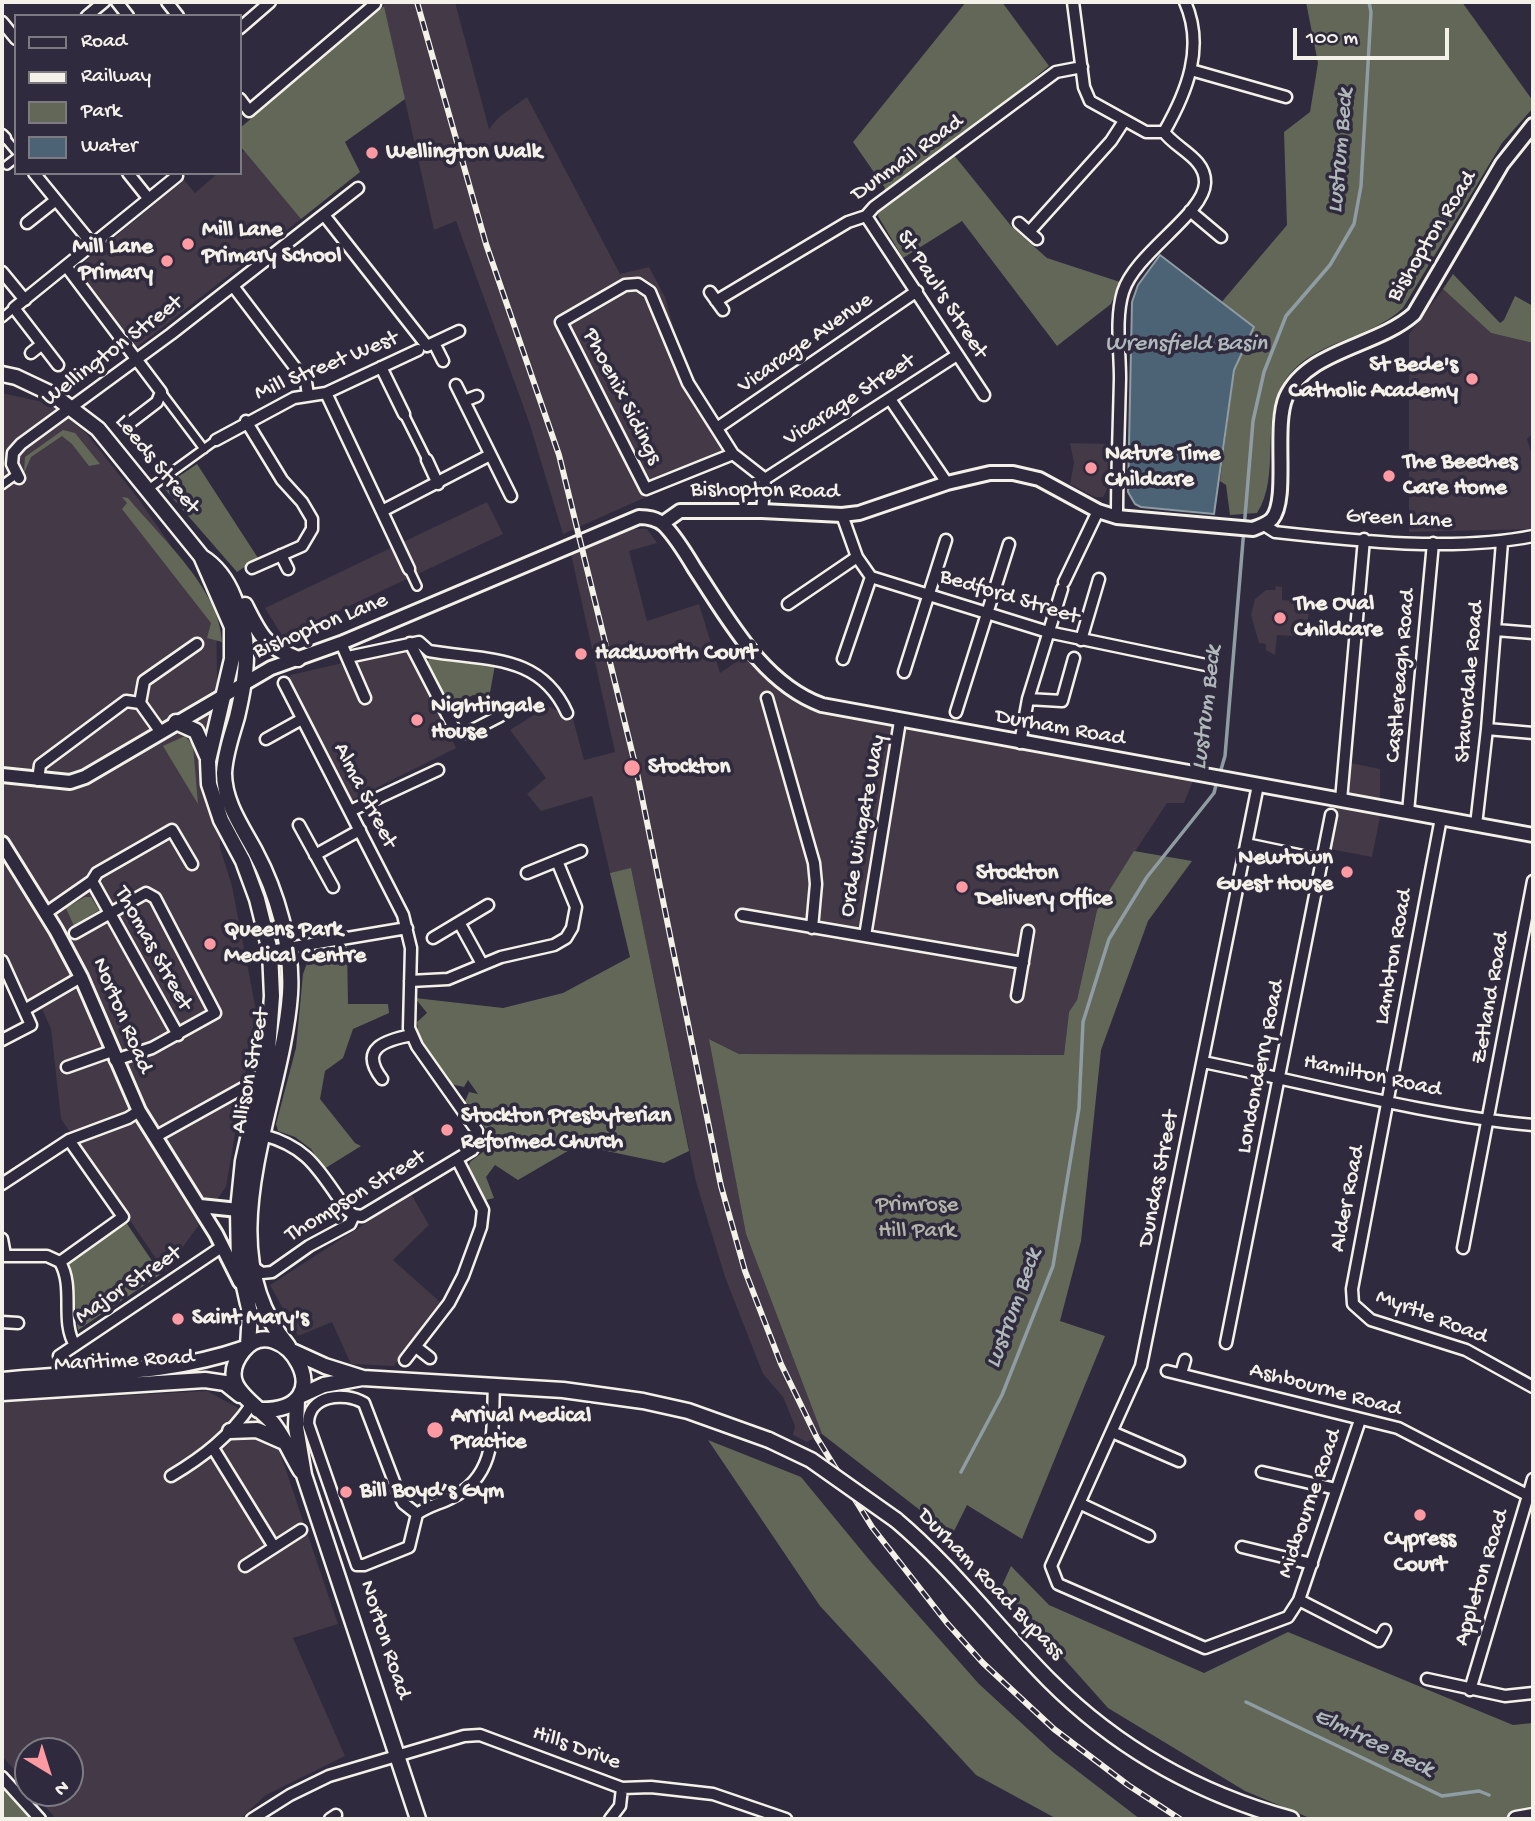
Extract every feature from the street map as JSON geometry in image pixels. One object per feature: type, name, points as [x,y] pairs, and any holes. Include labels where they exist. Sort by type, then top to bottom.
[{"type":"main road","name":"Leeds Street","points":[[2,374],[16,377],[72,406],[98,429],[201,556],[215,566],[231,590],[242,620],[248,650],[244,683]]},
{"type":"main road","name":"Leeds Street","points":[[201,556],[232,627],[232,659],[225,693]]},
{"type":"main road","points":[[231,590],[246,606],[261,638],[298,659]]},
{"type":"main road","name":"Allison Street","points":[[244,683],[226,753],[226,788],[232,809],[267,878],[287,948],[290,991],[284,1050],[244,1211],[239,1264],[250,1313],[246,1347]]},
{"type":"main road","name":"Allison Street","points":[[225,693],[208,761],[215,804],[253,885],[270,951],[272,996],[268,1050],[243,1161],[244,1211],[251,1266],[268,1320],[290,1348]]},
{"type":"main road","points":[[176,722],[197,731],[208,761]]},
{"type":"main road","points":[[246,1347],[257,1341],[271,1340],[325,1366],[363,1378]]},
{"type":"main road","name":"Norton Road","points":[[246,1347],[235,1363],[234,1374],[251,1404],[270,1421],[304,1475]]},
{"type":"main road","name":"Maritime Road","points":[[2,1380],[155,1371],[211,1360],[246,1347]]},
{"type":"main road","name":"Norton Road","points":[[290,1348],[302,1366],[296,1427],[304,1475],[418,1819]]},
{"type":"main road","points":[[251,1404],[286,1408],[324,1385],[363,1378]]},
{"type":"main road","name":"Durham Road Bypass","points":[[363,1378],[563,1390],[688,1411],[769,1440],[811,1460],[896,1520],[949,1568],[1049,1681],[1116,1737],[1159,1766],[1206,1790],[1291,1819]]},
{"type":"main road","name":"Maritime Road","points":[[2,1393],[205,1380],[225,1383],[251,1404]]},
{"type":"main road","points":[[230,1431],[257,1430],[284,1442]]},
{"type":"main road","points":[[1516,1819],[1533,1816]]},
{"type":"street","points":[[89,14],[104,2]]},
{"type":"street","points":[[242,26],[270,2]]},
{"type":"street","points":[[1073,2],[1084,87],[1090,101],[1146,132],[1164,132]]},
{"type":"street","points":[[1164,132],[1184,93],[1191,70],[1194,36],[1185,2]]},
{"type":"street","points":[[242,102],[249,111],[375,4]]},
{"type":"street","points":[[2,22],[14,37]]},
{"type":"street","name":"Dunmail Road","points":[[723,310],[713,296],[848,222],[866,216],[874,206],[1056,72],[1082,67]]},
{"type":"street","points":[[1191,70],[1286,97]]},
{"type":"street","points":[[1019,223],[1033,235],[1111,141],[1124,121]]},
{"type":"street","name":"Bishopton Road","points":[[663,523],[680,511],[762,511],[842,516],[990,472],[1013,473],[1039,479],[1098,511],[1116,517],[1235,528],[1259,527],[1276,511],[1281,417],[1286,397],[1295,383],[1322,360],[1398,329],[1414,314],[1503,164],[1533,125]]},
{"type":"street","points":[[1116,517],[1123,293],[1142,259],[1190,211],[1205,189],[1204,174],[1195,159],[1176,147],[1164,132]]},
{"type":"street","points":[[7,165],[14,160]]},
{"type":"street","points":[[36,175],[92,244]]},
{"type":"street","points":[[130,175],[148,198]]},
{"type":"street","points":[[2,318],[177,176]]},
{"type":"street","name":"Wellington Street","points":[[16,477],[12,464],[13,453],[358,188]]},
{"type":"street","points":[[27,223],[56,200]]},
{"type":"street","points":[[1190,211],[1221,237]]},
{"type":"street","points":[[324,215],[427,346],[459,331]]},
{"type":"street","name":"St Paul's Street","points":[[866,216],[984,395]]},
{"type":"street","points":[[66,266],[204,449]]},
{"type":"street","points":[[2,272],[25,300]]},
{"type":"street","name":"Phoenix Sidings","points":[[717,428],[676,360],[654,297],[638,284],[625,285],[561,322],[646,489],[733,454]]},
{"type":"street","points":[[233,286],[306,382],[308,396]]},
{"type":"street","name":"Vicarage Avenue","points":[[717,428],[917,290]]},
{"type":"street","points":[[14,308],[58,365]]},
{"type":"street","points":[[434,343],[443,361]]},
{"type":"street","points":[[31,353],[41,345]]},
{"type":"street","name":"Mill Street West","points":[[147,491],[246,421],[293,398],[326,393],[418,350]]},
{"type":"street","name":"Vicarage Street","points":[[765,480],[957,355]]},
{"type":"street","points":[[381,367],[438,484]]},
{"type":"street","points":[[456,385],[511,496]]},
{"type":"street","points":[[127,425],[157,402],[162,392]]},
{"type":"street","points":[[326,393],[417,586]]},
{"type":"street","points":[[464,401],[477,396]]},
{"type":"street","points":[[890,399],[947,483]]},
{"type":"street","points":[[246,421],[282,480],[302,502],[312,520],[310,538],[302,546],[253,568]]},
{"type":"street","points":[[717,428],[733,454],[765,480],[762,511]]},
{"type":"street","points":[[382,511],[490,455]]},
{"type":"street","points":[[2,485],[16,477]]},
{"type":"street","points":[[1020,743],[1028,699],[1063,585],[1098,511]]},
{"type":"street","points":[[842,516],[857,557],[871,577],[844,659]]},
{"type":"street","name":"Bishopton Lane","points":[[2,776],[70,782],[85,777],[271,668],[341,643],[639,517],[652,517],[663,523]]},
{"type":"street","name":"Durham Road","points":[[663,523],[755,656],[799,697],[822,705],[901,721],[1533,835]]},
{"type":"street","name":"Green Lane","points":[[1259,527],[1279,533],[1433,543],[1502,542],[1533,536]]},
{"type":"street","name":"Londonderry Road","points":[[1226,1343],[1331,815],[1338,800],[1364,539]]},
{"type":"street","points":[[904,672],[946,540]]},
{"type":"street","name":"Stavordale Road","points":[[1476,825],[1487,729],[1502,542]]},
{"type":"street","name":"Castlereagh Road","points":[[1408,812],[1433,543]]},
{"type":"street","points":[[956,712],[1009,544]]},
{"type":"street","points":[[281,555],[288,569]]},
{"type":"street","points":[[788,604],[857,557]]},
{"type":"street","name":"Bedford Street","points":[[871,577],[1048,632],[1206,665]]},
{"type":"street","points":[[1081,640],[1099,579]]},
{"type":"street","points":[[1496,630],[1533,633]]},
{"type":"street","points":[[348,657],[419,642],[429,651],[526,668],[546,680],[556,701],[566,712]]},
{"type":"street","points":[[341,643],[365,698]]},
{"type":"street","points":[[410,643],[453,729],[463,734],[500,716]]},
{"type":"street","points":[[140,704],[144,681],[197,644]]},
{"type":"street","points":[[1028,699],[1062,701],[1074,658]]},
{"type":"street","name":"Alma Street","points":[[284,683],[407,928],[411,948],[409,1028],[412,1035]]},
{"type":"street","points":[[767,698],[814,863],[816,884],[812,928]]},
{"type":"street","points":[[38,780],[40,765],[126,701],[140,704],[160,731]]},
{"type":"street","points":[[266,738],[302,719]]},
{"type":"street","name":"Orde Wingate Way","points":[[864,936],[901,721]]},
{"type":"street","points":[[1487,729],[1533,733]]},
{"type":"street","points":[[350,811],[438,770]]},
{"type":"street","name":"Dundas Street","points":[[1258,785],[1141,1366],[1051,1566],[1058,1584],[1205,1648],[1287,1617],[1299,1600]]},
{"type":"street","name":"Lambton Road","points":[[1387,1102],[1441,818]]},
{"type":"street","points":[[299,825],[332,887]]},
{"type":"street","points":[[46,913],[92,881],[97,873],[172,830],[192,864]]},
{"type":"street","points":[[315,855],[360,830]]},
{"type":"street","points":[[1246,844],[1322,860]]},
{"type":"street","name":"Norton Road","points":[[4,851],[62,941],[81,977],[139,1111],[200,1206],[245,1292]]},
{"type":"street","points":[[527,873],[580,851]]},
{"type":"street","points":[[410,981],[448,979],[482,964],[554,945],[566,938],[572,929],[576,907],[557,860]]},
{"type":"street","name":"Thomas Street","points":[[92,881],[178,1035]]},
{"type":"street","name":"Zetland Road","points":[[1463,1248],[1533,881]]},
{"type":"street","points":[[62,941],[146,893],[155,898],[215,1013],[152,1048],[67,1067]]},
{"type":"street","points":[[433,938],[488,905]]},
{"type":"street","name":"Orde Wingate Way","points":[[742,915],[1023,963]]},
{"type":"street","points":[[460,924],[482,964]]},
{"type":"street","points":[[270,951],[407,928]]},
{"type":"street","points":[[1017,996],[1028,931]]},
{"type":"street","points":[[2,961],[31,1025],[2,1040]]},
{"type":"street","points":[[26,1010],[81,977]]},
{"type":"street","points":[[382,1079],[374,1069],[372,1057],[377,1048],[388,1040],[412,1035]]},
{"type":"street","name":"Thompson Street","points":[[251,1266],[262,1273],[272,1272],[309,1246],[349,1224],[354,1215],[362,1216],[457,1159],[477,1142],[477,1131],[412,1035]]},
{"type":"street","name":"Hamilton Road","points":[[1203,1062],[1387,1102],[1489,1121],[1533,1125]]},
{"type":"street","points":[[155,1137],[243,1088]]},
{"type":"street","name":"Alder Road","points":[[1353,1304],[1352,1289],[1387,1102]]},
{"type":"street","points":[[2,1184],[69,1140],[139,1111]]},
{"type":"street","points":[[263,1135],[287,1141],[308,1156],[347,1210],[354,1215]]},
{"type":"street","points":[[60,1262],[123,1217],[69,1140]]},
{"type":"street","points":[[405,1360],[449,1303],[463,1276],[481,1227],[483,1210],[457,1159]]},
{"type":"street","points":[[200,1206],[244,1211]]},
{"type":"street","points":[[2,1239],[4,1256],[47,1256],[60,1262],[68,1285],[69,1335],[75,1345]]},
{"type":"street","name":"Major Street","points":[[59,1356],[220,1248]]},
{"type":"street","name":"Myrtle Road","points":[[1353,1304],[1371,1320],[1466,1350],[1533,1387]]},
{"type":"street","points":[[2,1322],[18,1323]]},
{"type":"street","points":[[416,1346],[430,1358]]},
{"type":"street","points":[[1181,1374],[1185,1360]]},
{"type":"street","name":"Ashbourne Road","points":[[1167,1371],[1398,1428],[1531,1497]]},
{"type":"street","points":[[417,1514],[403,1503],[370,1412],[364,1403],[343,1395],[327,1399],[312,1408],[308,1424],[357,1565],[409,1547],[417,1514],[471,1486],[485,1469],[491,1453],[494,1385]]},
{"type":"street","points":[[171,1476],[213,1448],[251,1404]]},
{"type":"street","name":"Midbourne Road","points":[[1299,1600],[1360,1420]]},
{"type":"street","points":[[1112,1432],[1179,1461]]},
{"type":"street","points":[[213,1448],[274,1547]]},
{"type":"street","points":[[1262,1472],[1336,1489]]},
{"type":"street","name":"Appleton Road","points":[[1470,1690],[1531,1497],[1533,1479]]},
{"type":"street","points":[[1081,1504],[1149,1536]]},
{"type":"street","points":[[245,1566],[301,1530]]},
{"type":"street","points":[[1242,1547],[1312,1564]]},
{"type":"street","points":[[1299,1600],[1379,1641],[1385,1630]]},
{"type":"street","points":[[1427,1679],[1504,1696],[1533,1693]]},
{"type":"street","name":"Hills Drive","points":[[252,1819],[290,1795],[329,1776],[464,1736],[486,1735],[553,1764],[622,1788],[651,1787],[706,1793],[786,1819]]},
{"type":"street","points":[[2,1777],[40,1819]]},
{"type":"street","points":[[610,1819],[620,1806],[622,1788]]},
{"type":"street","points":[[748,1819],[753,1808]]},
{"type":"shaded area","points":[[383,2],[455,2],[489,129],[499,117],[527,97],[620,274],[649,267],[665,297],[683,361],[734,458],[563,534],[529,422],[456,221],[434,230]]},
{"type":"shaded area","name":"Mill Lane Primary School","points":[[244,151],[301,219],[137,347],[76,269],[184,180],[195,193],[216,175],[242,175]]},
{"type":"shaded area","name":"St Bede's Catholic Academy","points":[[1443,289],[1491,333],[1533,343],[1533,434],[1527,439],[1533,458],[1533,529],[1409,532],[1409,334]]},
{"type":"shaded area","points":[[2,393],[52,404],[87,434],[140,501],[216,611],[220,848],[232,886],[256,1010],[226,1187],[165,1272],[61,1119],[51,1029],[42,1009],[32,1015],[2,957]]},
{"type":"shaded area","name":"Nature Time Childcare","points":[[1070,443],[1108,444],[1107,490],[1103,497],[1095,497],[1070,484],[1074,463]]},
{"type":"shaded area","points":[[487,502],[503,534],[283,637],[265,608]]},
{"type":"shaded area","points":[[632,529],[647,529],[657,543],[629,551],[647,621],[699,604],[720,673],[755,649],[803,697],[1197,771],[1184,803],[1167,803],[1097,909],[1077,1000],[1069,1012],[1064,1055],[739,1054],[710,1039],[746,1234],[822,1434],[807,1442],[793,1435],[795,1426],[783,1397],[763,1374],[725,1277],[696,1182],[631,869],[610,873],[592,796],[541,811],[527,794],[546,778],[510,730],[548,706],[573,719],[584,760],[615,752],[571,554]]},
{"type":"shaded area","name":"The Oval Childcare","points":[[1276,586],[1282,587],[1282,600],[1310,602],[1306,637],[1277,635],[1275,655],[1266,650],[1266,644],[1259,643],[1251,615],[1255,599],[1266,590],[1275,590]]},
{"type":"shaded area","points":[[406,648],[456,748],[346,803],[284,683],[291,675]]},
{"type":"shaded area","points":[[1341,761],[1380,769],[1380,817],[1372,857],[1325,848],[1336,809]]},
{"type":"shaded area","points":[[411,1194],[429,1225],[393,1260],[440,1302],[394,1366],[351,1364],[332,1322],[298,1336],[270,1285]]},
{"type":"shaded area","points":[[207,1391],[271,1426],[338,1624],[293,1638],[345,1756],[266,1795],[240,1819],[56,1819],[46,1807],[84,1807],[84,1737],[14,1737],[14,1770],[2,1756],[2,1402]]},
{"type":"green space","points":[[966,2],[1002,2],[1049,66],[949,149],[1012,227],[1047,258],[1120,282],[1111,304],[1057,346],[962,221],[903,258],[878,216],[885,188],[853,142]]},
{"type":"green space","points":[[1306,2],[1462,2],[1533,101],[1533,108],[1502,143],[1403,308],[1373,328],[1323,350],[1294,369],[1276,399],[1268,483],[1264,498],[1257,513],[1230,515],[1226,485],[1220,481],[1234,370],[1254,327],[1220,304],[1287,225],[1284,132],[1310,112],[1318,63]]},
{"type":"green space","points":[[384,6],[405,99],[345,142],[360,172],[301,219],[242,148],[242,126]]},
{"type":"green space","points":[[1453,274],[1500,323],[1515,296],[1533,306],[1533,343],[1491,333],[1443,289]]},
{"type":"green space","points":[[63,430],[75,433],[100,464],[89,466],[62,436],[31,457],[24,473],[25,457]]},
{"type":"green space","points":[[197,464],[258,558],[237,572],[163,487]]},
{"type":"green space","points":[[122,497],[128,498],[187,565],[211,603],[219,622],[222,642],[207,638],[211,623],[122,509],[127,503]]},
{"type":"green space","points":[[431,656],[495,665],[489,698],[473,695],[451,708],[427,662]]},
{"type":"green space","points":[[185,736],[193,746],[198,804],[163,746]]},
{"type":"green space","name":"Primrose Hill Park","points":[[1134,851],[1192,861],[1148,921],[1101,1050],[1081,1241],[1060,1321],[1105,1336],[1022,1539],[967,1505],[952,1535],[822,1434],[746,1234],[709,1039],[739,1054],[1064,1055],[1069,1012],[1077,1000],[1097,910]]},
{"type":"green space","points":[[631,868],[689,1151],[664,1163],[578,1145],[518,1180],[495,1165],[486,1177],[494,1198],[486,1200],[469,1166],[470,1162],[497,1141],[464,1104],[469,1092],[478,1094],[468,1080],[464,1087],[450,1084],[419,1038],[417,1022],[427,1013],[415,998],[503,1008],[563,993],[630,957],[610,873]]},
{"type":"green space","points":[[85,897],[91,897],[99,910],[74,926],[66,908]]},
{"type":"green space","points":[[347,946],[348,1004],[388,1004],[389,1013],[353,1029],[343,1058],[325,1071],[320,1099],[355,1143],[361,1146],[324,1169],[311,1149],[295,1137],[278,1131],[276,1124],[296,1048],[303,974],[311,952]]},
{"type":"green space","points":[[123,1218],[161,1274],[78,1330],[68,1258]]},
{"type":"green space","points":[[708,1440],[801,1477],[871,1562],[979,1684],[1054,1753],[1140,1819],[1057,1819],[976,1775],[820,1606]]},
{"type":"green space","points":[[1011,1566],[1049,1605],[1204,1673],[1288,1632],[1513,1725],[1533,1723],[1533,1819],[1312,1819],[1245,1791],[1108,1708],[1001,1588]]},
{"type":"green space","points":[[2,1784],[14,1798],[14,1807],[22,1807],[33,1819],[2,1819]]},
{"type":"water","name":"Wrensfield Basin","points":[[1160,255],[1254,327],[1234,370],[1214,514],[1141,507],[1135,504],[1128,492],[1132,302],[1138,285]]},
{"type":"waterway","name":"Lustrum Beck","points":[[1220,773],[1225,756],[1253,421],[1264,372],[1286,316],[1330,265],[1354,224],[1361,186],[1371,12],[1369,2]]},
{"type":"waterway","name":"Lustrum Beck","points":[[961,1472],[1002,1395],[1053,1266],[1079,1108],[1083,1022],[1109,939],[1147,877],[1214,793],[1217,781]]},
{"type":"waterway","name":"Elmtree Beck","points":[[1246,1702],[1442,1796],[1479,1791],[1489,1795]]},
{"type":"railway","points":[[417,2],[486,244],[559,455],[636,768],[721,1186],[745,1271],[781,1364],[817,1438],[872,1527],[947,1623],[983,1663],[1054,1729],[1128,1785],[1180,1819]]},
{"type":"place","name":"Wellington Walk","points":[[372,153]]},
{"type":"place","name":"Mill Lane Primary School","points":[[188,244]]},
{"type":"place","name":"Mill Lane Primary","points":[[167,261]]},
{"type":"place","name":"St Bede's Catholic Academy","points":[[1472,379]]},
{"type":"place","name":"Nature Time Childcare","points":[[1091,468]]},
{"type":"place","name":"The Beeches Care Home","points":[[1389,476]]},
{"type":"place","name":"The Oval Childcare","points":[[1280,618]]},
{"type":"place","name":"Hackworth Court","points":[[581,654]]},
{"type":"place","name":"Nightingale House","points":[[417,720]]},
{"type":"place","name":"Stockton","points":[[632,768]]},
{"type":"place","name":"Newtown Guest House","points":[[1347,872]]},
{"type":"place","name":"Stockton Delivery Office","points":[[962,887]]},
{"type":"place","name":"Queens Park Medical Centre","points":[[210,944]]},
{"type":"place","name":"Stockton Presbyterian Reformed Church","points":[[447,1130]]},
{"type":"place","name":"Saint Mary's","points":[[178,1319]]},
{"type":"place","name":"Arrival Medical Practice","points":[[435,1430]]},
{"type":"place","name":"Bill Boyd’s Gym","points":[[346,1492]]},
{"type":"place","name":"Cypress Court","points":[[1420,1515]]}]
